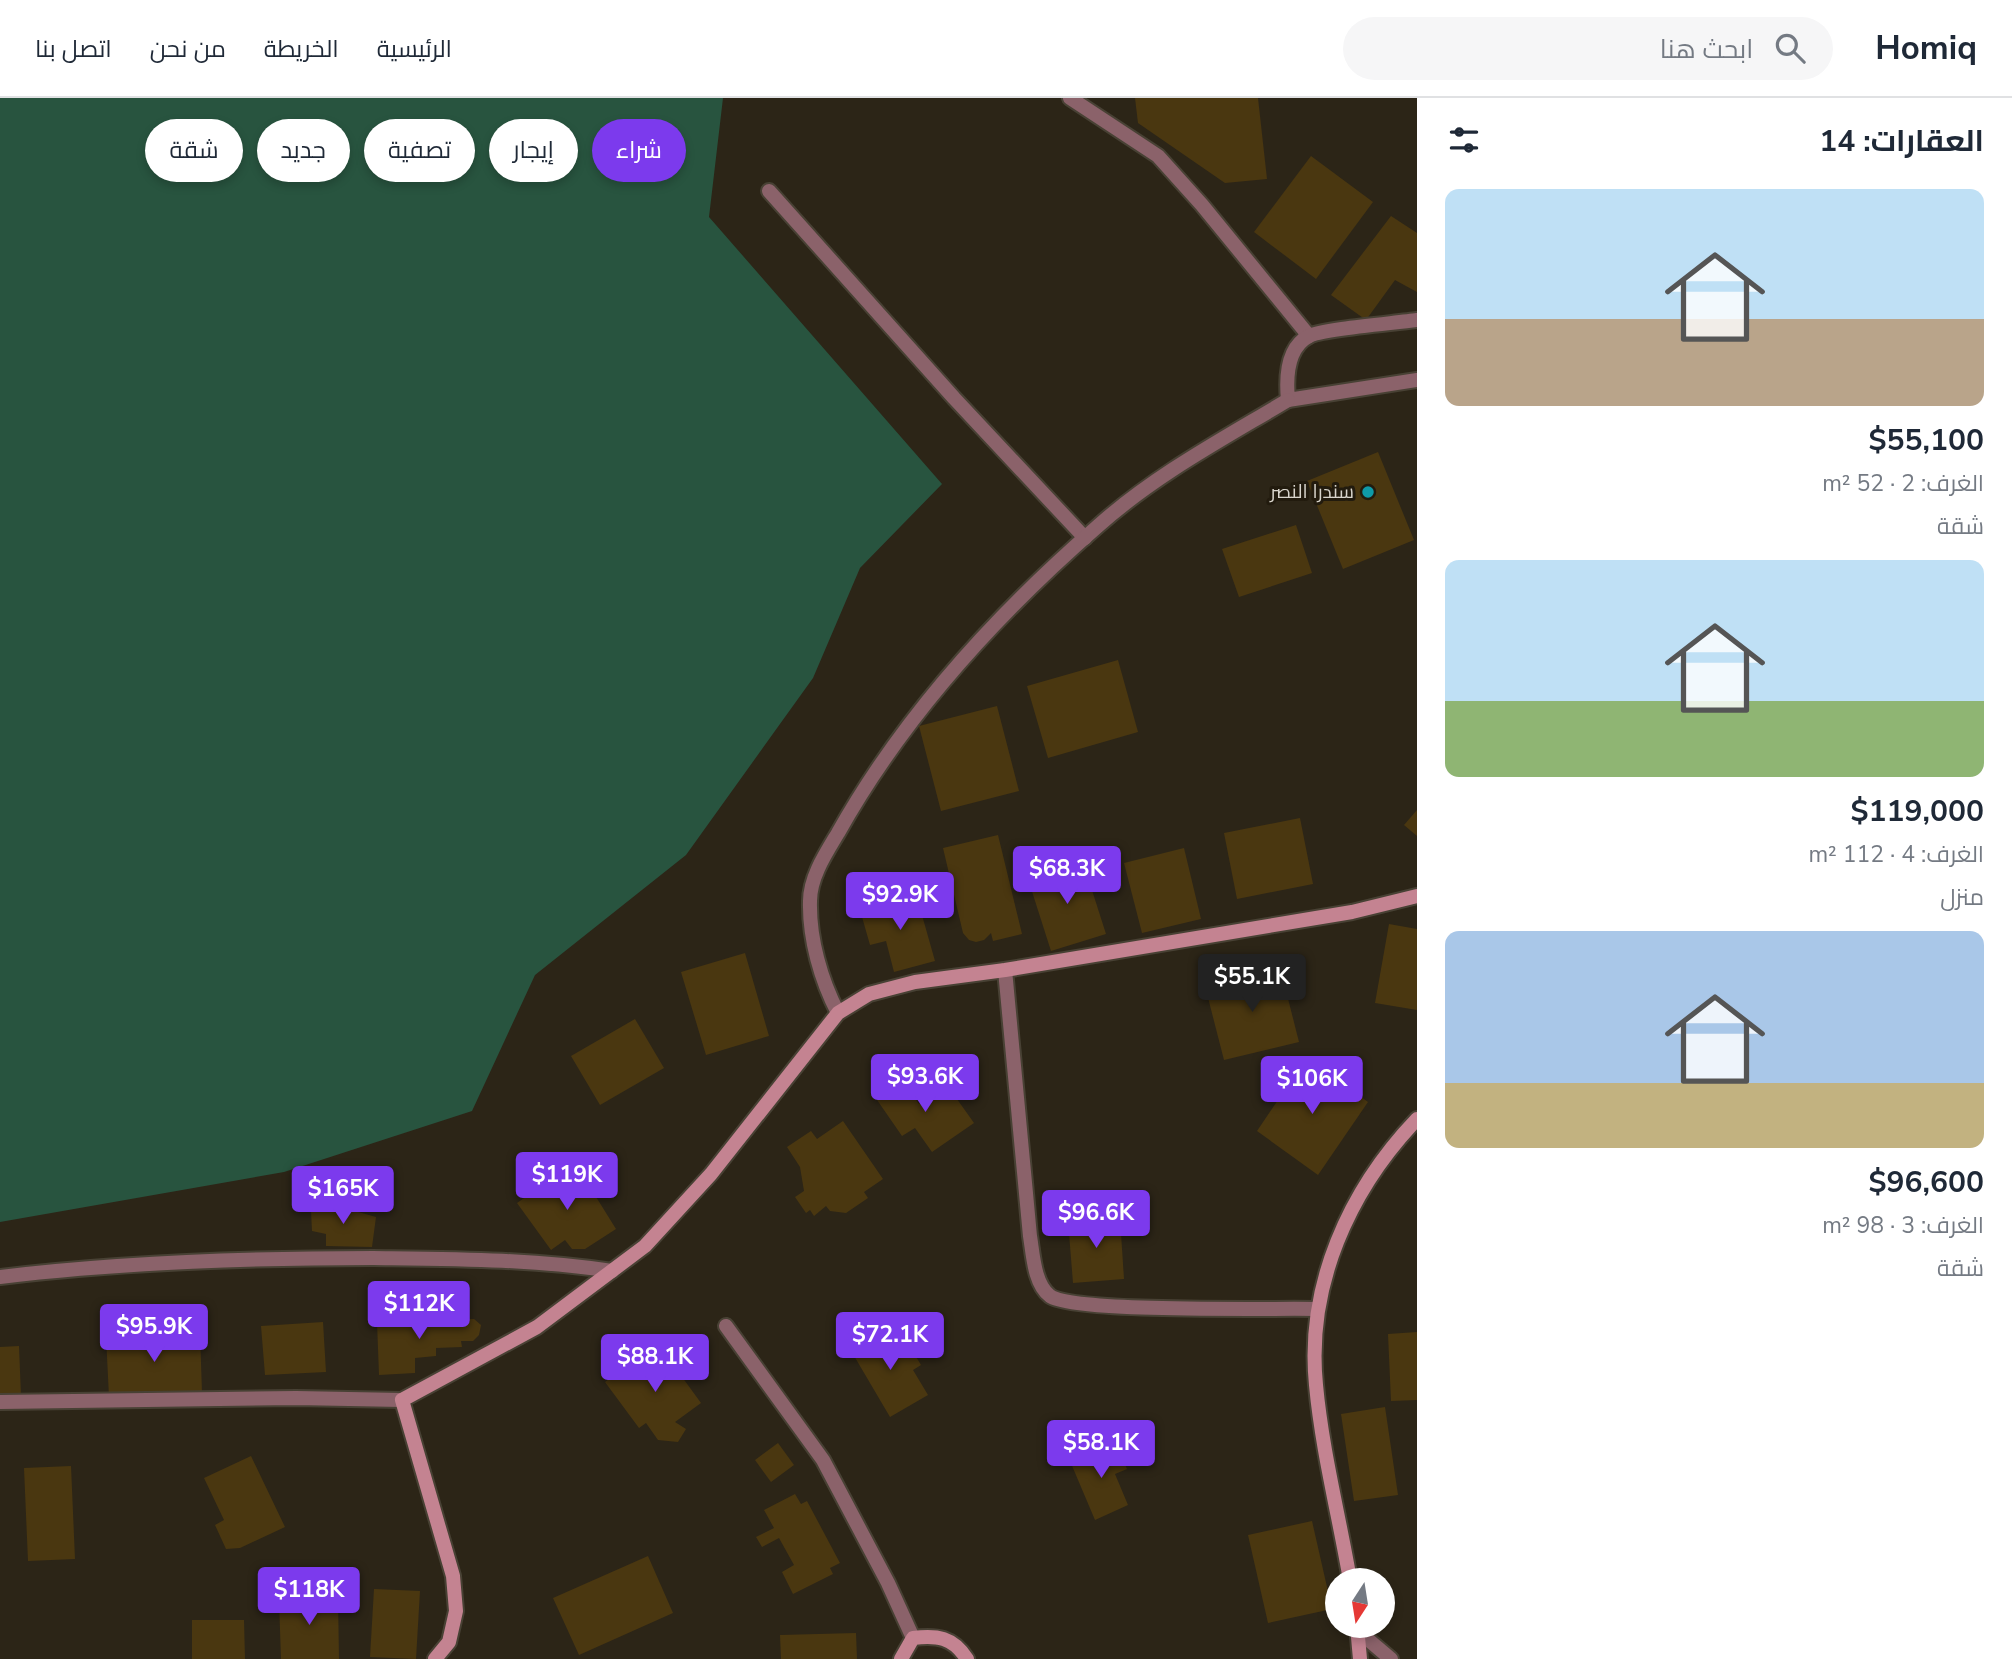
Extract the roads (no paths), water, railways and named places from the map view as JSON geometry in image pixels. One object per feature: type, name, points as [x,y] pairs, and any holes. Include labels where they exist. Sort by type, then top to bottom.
[{"type":"street","points":[[1070,98],[1158,156],[1202,205],[1309,336]]},
{"type":"street","points":[[769,191],[954,398],[1085,538]]},
{"type":"street","points":[[1288,400],[1287,369],[1294,352],[1309,336],[1417,320]]},
{"type":"street","points":[[838,1013],[822,983],[814,940],[810,899],[819,867],[853,805],[910,723],[990,631],[1085,538],[1177,466],[1288,400],[1417,380]]},
{"type":"street","points":[[0,1402],[296,1398],[402,1400],[537,1327],[645,1246],[711,1174],[838,1013],[869,994],[915,982],[1005,970],[1352,912],[1417,897]]},
{"type":"street","points":[[1005,970],[1030,1236],[1038,1278],[1049,1295],[1066,1303],[1110,1307],[1317,1309]]},
{"type":"street","points":[[1347,1568],[1315,1384],[1317,1309],[1326,1267],[1343,1229],[1369,1180],[1417,1119]]},
{"type":"street","points":[[0,1277],[71,1268],[252,1258],[547,1261],[612,1271]]},
{"type":"street","points":[[726,1326],[823,1460],[888,1583],[913,1638]]},
{"type":"street","points":[[402,1400],[453,1576],[456,1611],[449,1642],[435,1659]]},
{"type":"street","points":[[901,1659],[913,1638]]},
{"type":"street","points":[[913,1638],[946,1638],[961,1648],[967,1659]]},
{"type":"street","points":[[1358,1638],[1360,1659]]},
{"type":"street","points":[[1368,1638],[1391,1659]]},
{"type":"place","name":"سندرا النصر","points":[[1368,492]]}]
